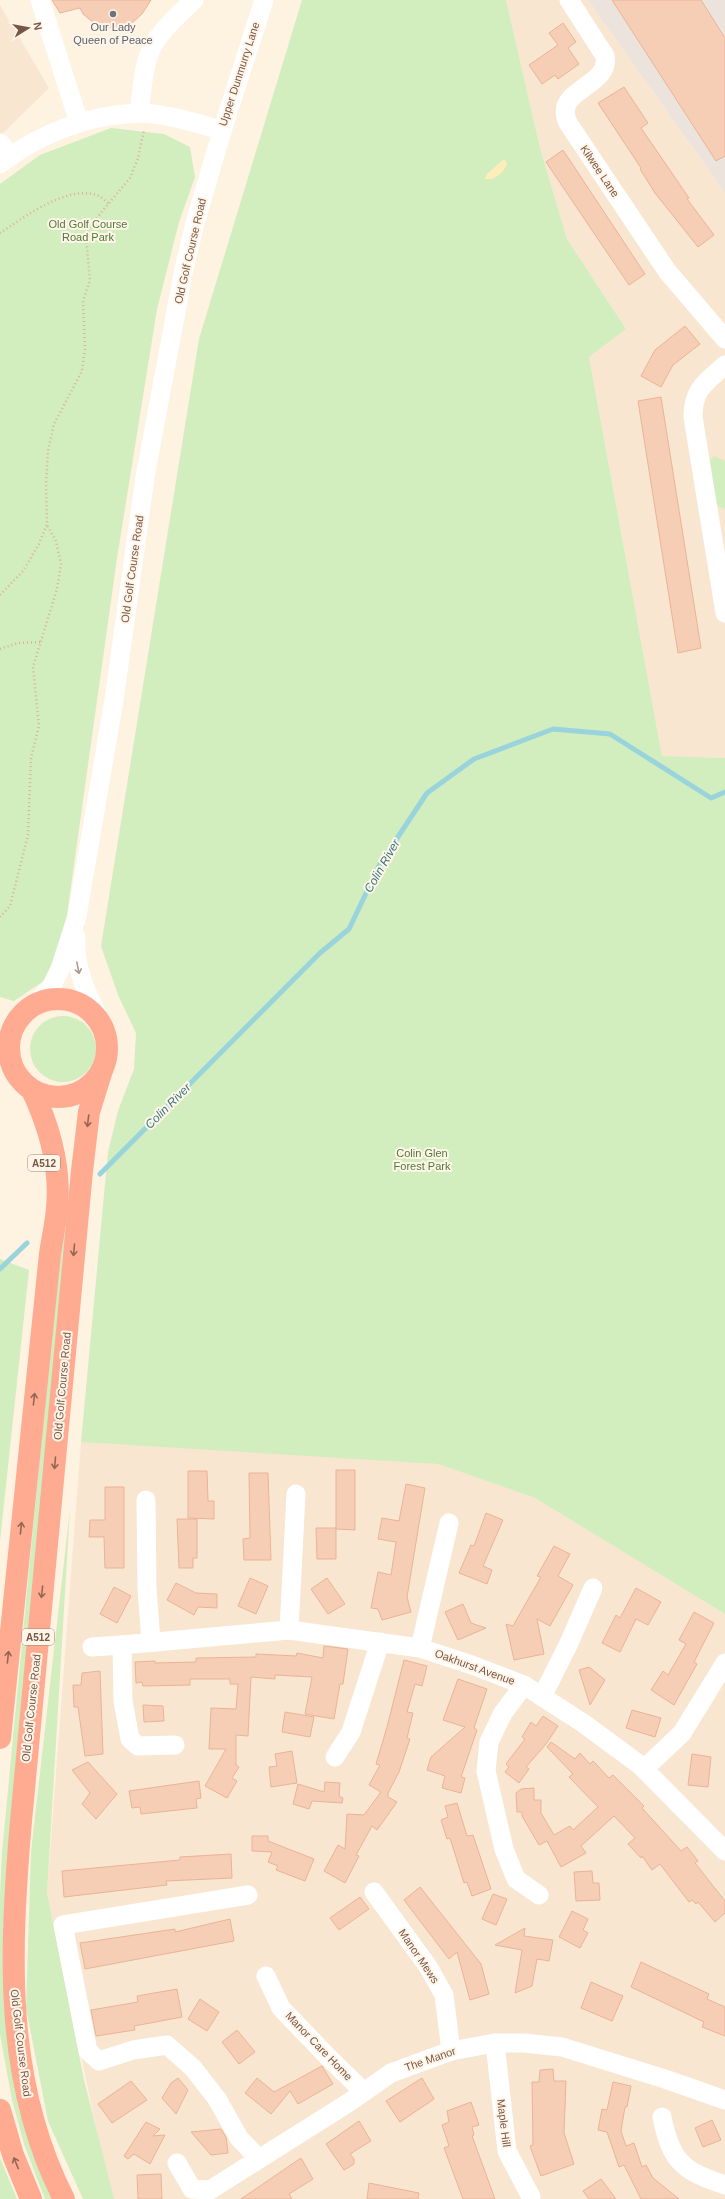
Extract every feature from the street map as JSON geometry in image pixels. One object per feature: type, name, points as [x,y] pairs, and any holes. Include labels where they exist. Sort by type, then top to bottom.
[{"type":"highway","name":"A512","points":[[0,1011],[31,1006],[49,999],[65,998],[80,1003],[92,1012],[102,1024],[107,1039],[107,1055],[102,1070],[94,1082],[81,1091],[67,1096],[52,1097],[22,1080],[0,1054]]},
{"type":"highway","name":"A512","points":[[0,1738],[50,1254],[47,1178],[40,1132],[22,1080],[10,1059],[10,1038],[17,1020],[31,1006]]},
{"type":"highway","name":"Old Golf Course Road","points":[[64,2199],[41,2145],[30,2109],[15,2017],[12,1962],[15,1894],[25,1776],[82,1171],[89,1112],[102,1070]]},
{"type":"highway","points":[[0,2110],[13,2155],[31,2199]]},
{"type":"street","points":[[40,0],[79,123]]},
{"type":"street","points":[[144,113],[143,79],[150,51],[168,26],[194,0]]},
{"type":"street","name":"Upper Dunmurry Lane","points":[[4,154],[52,132],[79,123],[144,113],[209,126],[222,131],[264,0]]},
{"type":"street","name":"Kilwee Lane","points":[[569,0],[605,56],[606,64],[605,69],[598,76],[568,100],[564,107],[564,115],[667,271],[725,339]]},
{"type":"street","name":"Old Golf Course Road","points":[[31,1006],[51,987],[60,969],[77,916],[114,700],[149,455],[184,269],[195,223],[222,131]]},
{"type":"street","points":[[725,365],[700,387],[693,405],[693,417],[717,520],[725,613]]},
{"type":"street","points":[[77,916],[75,952],[78,972],[102,1024]]},
{"type":"street","points":[[289,1630],[296,1494]]},
{"type":"street","points":[[146,1500],[147,1588],[158,1641]]},
{"type":"street","points":[[420,1648],[449,1523]]},
{"type":"street","points":[[542,1697],[569,1643],[593,1588]]},
{"type":"street","name":"Oakhurst Avenue","points":[[92,1647],[289,1630],[420,1648],[524,1685],[583,1723],[644,1769],[725,1851]]},
{"type":"street","points":[[335,1757],[352,1732],[380,1642]]},
{"type":"street","points":[[122,1645],[123,1700],[130,1739],[138,1746],[175,1745]]},
{"type":"street","points":[[644,1769],[682,1733],[725,1664]]},
{"type":"street","points":[[524,1685],[503,1713],[488,1742],[486,1771],[504,1849],[516,1879],[539,1895]]},
{"type":"street","name":"Manor Mews","points":[[374,1892],[429,1968],[444,1995],[451,2050]]},
{"type":"street","points":[[248,1895],[63,1925],[88,2051],[99,2061],[133,2050],[167,2045],[193,2068],[217,2099],[239,2138],[259,2159]]},
{"type":"street","name":"Manor Care Home","points":[[266,1976],[281,2008],[364,2092]]},
{"type":"street","name":"The Manor","points":[[177,2163],[192,2189],[210,2190],[364,2092],[391,2073],[451,2050],[494,2043],[524,2043],[562,2048],[665,2079],[725,2100]]},
{"type":"street","name":"Maple Hill","points":[[494,2043],[507,2151],[531,2197]]},
{"type":"street","points":[[662,2117],[669,2143],[676,2158],[684,2167],[695,2174],[725,2185]]},
{"type":"path","points":[[0,595],[23,571],[39,544],[47,524],[46,484],[48,451],[54,424],[82,371],[86,349],[83,301],[90,280],[86,237],[90,226],[130,178],[138,158],[144,113]]},
{"type":"path","points":[[0,233],[48,202],[85,193],[97,195],[109,204]]},
{"type":"path","points":[[0,917],[10,906],[28,836],[31,758],[39,726],[39,712],[33,667],[57,589],[61,564],[56,541],[47,524]]},
{"type":"path","points":[[0,649],[18,642],[40,642]]},
{"type":"shaded area","points":[[506,0],[588,0],[725,193],[725,758],[662,756],[589,357],[626,329],[567,239],[540,148]]},
{"type":"shaded area","points":[[588,0],[725,0],[725,193]]},
{"type":"shaded area","points":[[0,5],[49,88],[0,136]]},
{"type":"shaded area","points":[[81,1442],[289,1452],[438,1464],[535,1498],[725,1614],[725,2199],[111,2199],[47,1892]]},
{"type":"green space","name":"Colin Glen Forest Park","points":[[302,0],[506,0],[540,148],[567,239],[626,329],[589,357],[662,756],[725,758],[725,1614],[535,1498],[438,1464],[81,1442],[108,1152],[118,1111],[134,1069],[136,1033],[118,995],[101,946],[199,339]]},
{"type":"green space","name":"Old Golf Course Road Park","points":[[111,128],[164,134],[190,147],[195,177],[179,222],[157,309],[117,558],[64,936],[48,978],[14,1001],[0,997],[0,184],[40,155]]},
{"type":"green space","points":[[714,456],[725,461],[725,509],[718,506],[715,501],[708,462]]},
{"type":"green space","points":[[63,1016],[76,1019],[86,1026],[93,1036],[96,1049],[93,1062],[86,1072],[76,1079],[63,1082],[50,1079],[40,1072],[33,1062],[30,1049],[33,1036],[40,1026],[50,1019]]},
{"type":"green space","points":[[71,1227],[8,1944],[56,2199],[45,2199],[24,2144],[12,2100],[0,2034],[0,1896],[2,1853],[61,1236]]},
{"type":"green space","points":[[0,1259],[29,1270],[0,1541]]},
{"type":"green space","points":[[70,1509],[47,1892],[84,2080],[114,2199],[83,2199],[48,2121],[26,2008],[31,1852]]},
{"type":"green space","points":[[0,2158],[17,2199],[0,2199]]},
{"type":"sand","points":[[504,159],[507,164],[504,170],[492,179],[485,179],[487,174]]},
{"type":"building","name":"Our Lady Queen of Peace","points":[[52,0],[151,0],[142,14],[132,23],[119,27],[106,27],[94,23],[83,14],[80,8],[60,13]]},
{"type":"building","points":[[612,0],[701,0],[725,38],[725,156],[716,161]]},
{"type":"building","points":[[563,23],[576,42],[568,48],[579,64],[558,79],[555,75],[542,84],[529,65],[558,45],[549,33]]},
{"type":"building","points":[[624,87],[648,123],[641,128],[689,198],[687,199],[714,235],[698,247],[655,193],[640,169],[641,168],[598,103]]},
{"type":"building","points":[[563,150],[645,274],[629,285],[546,162]]},
{"type":"building","points":[[685,326],[700,344],[673,365],[661,387],[641,376],[655,350]]},
{"type":"building","points":[[661,397],[701,648],[678,653],[638,401]]},
{"type":"building","points":[[336,1470],[355,1470],[355,1530],[336,1529]]},
{"type":"building","points":[[188,1471],[207,1471],[208,1501],[214,1501],[214,1519],[188,1518]]},
{"type":"building","points":[[249,1473],[268,1473],[271,1560],[244,1560],[243,1539],[250,1538]]},
{"type":"building","points":[[406,1484],[425,1488],[407,1597],[411,1612],[382,1620],[378,1609],[371,1608],[378,1572],[391,1575],[396,1542],[378,1539],[382,1518],[399,1521]]},
{"type":"building","points":[[105,1487],[124,1487],[124,1568],[105,1568],[104,1537],[89,1537],[90,1520],[105,1520]]},
{"type":"building","points":[[486,1513],[503,1520],[483,1566],[492,1570],[487,1584],[459,1573],[471,1545],[474,1546]]},
{"type":"building","points":[[177,1519],[197,1519],[197,1558],[193,1558],[193,1568],[179,1568]]},
{"type":"building","points":[[316,1528],[336,1528],[336,1559],[317,1559]]},
{"type":"building","points":[[554,1546],[570,1554],[558,1576],[573,1585],[550,1626],[537,1619],[544,1654],[514,1660],[506,1624],[513,1626],[541,1577],[537,1576]]},
{"type":"building","points":[[250,1578],[268,1586],[256,1614],[238,1606]]},
{"type":"building","points":[[327,1578],[345,1604],[328,1614],[311,1589]]},
{"type":"building","points":[[176,1583],[196,1593],[217,1594],[217,1608],[198,1607],[194,1615],[167,1600]]},
{"type":"building","points":[[114,1587],[131,1596],[117,1623],[100,1614]]},
{"type":"building","points":[[636,1588],[661,1602],[648,1625],[636,1619],[620,1652],[602,1643],[616,1615],[620,1618]]},
{"type":"building","points":[[463,1604],[471,1623],[486,1628],[458,1640],[445,1612]]},
{"type":"building","points":[[694,1612],[714,1623],[694,1662],[697,1664],[674,1705],[651,1690],[663,1671],[668,1675],[686,1644],[679,1640]]},
{"type":"building","points":[[324,1646],[348,1649],[343,1684],[340,1684],[334,1719],[305,1714],[312,1677],[275,1675],[275,1679],[251,1677],[248,1736],[236,1735],[236,1765],[239,1767],[232,1778],[237,1781],[227,1798],[205,1786],[226,1749],[209,1749],[211,1708],[236,1709],[238,1684],[230,1684],[230,1679],[190,1679],[190,1685],[143,1686],[142,1682],[136,1683],[135,1662],[196,1662],[196,1658],[256,1657],[256,1654],[296,1656],[297,1653],[323,1658]]},
{"type":"building","points":[[404,1660],[427,1666],[422,1686],[415,1684],[407,1712],[413,1713],[407,1738],[410,1739],[399,1772],[388,1793],[388,1797],[397,1802],[377,1830],[372,1826],[356,1855],[359,1856],[345,1883],[324,1871],[338,1845],[345,1849],[347,1814],[364,1815],[381,1792],[369,1785],[380,1765],[376,1764]]},
{"type":"building","points":[[589,1667],[605,1680],[590,1705],[579,1670]]},
{"type":"building","points":[[100,1671],[103,1754],[85,1756],[78,1707],[74,1707],[73,1685],[81,1685],[82,1673]]},
{"type":"building","points":[[458,1679],[487,1689],[474,1728],[477,1730],[461,1777],[465,1778],[461,1793],[442,1788],[445,1776],[427,1770],[431,1757],[465,1727],[443,1720]]},
{"type":"building","points":[[143,1705],[163,1706],[164,1721],[144,1722]]},
{"type":"building","points":[[632,1710],[661,1718],[655,1737],[626,1728]]},
{"type":"building","points":[[285,1712],[314,1717],[310,1737],[282,1732]]},
{"type":"building","points":[[543,1716],[558,1726],[546,1744],[526,1767],[529,1769],[519,1783],[505,1772],[509,1767],[506,1764],[525,1739],[522,1737],[531,1722],[536,1726]]},
{"type":"building","points":[[551,1742],[575,1759],[580,1753],[590,1764],[593,1761],[609,1778],[613,1775],[644,1806],[642,1808],[681,1851],[687,1847],[698,1861],[695,1863],[725,1901],[725,1913],[715,1922],[698,1902],[696,1904],[692,1900],[689,1902],[660,1864],[652,1870],[642,1856],[641,1858],[628,1844],[635,1838],[614,1816],[581,1846],[586,1853],[561,1867],[547,1841],[539,1845],[522,1816],[522,1812],[517,1812],[516,1793],[521,1789],[534,1788],[534,1800],[541,1800],[541,1813],[554,1835],[570,1826],[573,1830],[598,1807],[569,1777],[573,1774],[547,1747]]},
{"type":"building","points":[[292,1751],[297,1783],[271,1787],[269,1767],[277,1766],[275,1754]]},
{"type":"building","points":[[692,1754],[711,1757],[708,1787],[688,1785]]},
{"type":"building","points":[[88,1762],[117,1794],[96,1819],[82,1804],[90,1793],[72,1770]]},
{"type":"building","points":[[199,1781],[201,1798],[196,1799],[197,1808],[141,1814],[140,1807],[132,1808],[129,1791]]},
{"type":"building","points":[[325,1782],[340,1783],[339,1796],[343,1798],[342,1803],[312,1801],[309,1809],[293,1804],[298,1784],[324,1792]]},
{"type":"building","points":[[457,1803],[467,1836],[473,1835],[491,1889],[472,1896],[467,1882],[464,1883],[450,1838],[447,1839],[441,1820],[448,1817],[445,1806]]},
{"type":"building","points":[[252,1836],[268,1836],[268,1841],[314,1859],[305,1881],[276,1870],[278,1866],[268,1862],[272,1852],[252,1851]]},
{"type":"building","points":[[231,1854],[232,1878],[166,1881],[167,1885],[64,1897],[62,1871],[180,1860],[180,1857]]},
{"type":"building","points":[[592,1871],[593,1883],[599,1883],[600,1900],[576,1901],[574,1872]]},
{"type":"building","points":[[420,1887],[481,1964],[489,1994],[470,2000],[457,1952],[449,1959],[404,1900]]},
{"type":"building","points":[[493,1894],[507,1899],[496,1925],[482,1919]]},
{"type":"building","points":[[360,1897],[369,1909],[339,1930],[330,1918]]},
{"type":"building","points":[[572,1911],[588,1919],[583,1930],[588,1933],[580,1948],[559,1937]]},
{"type":"building","points":[[230,1919],[234,1941],[85,1969],[80,1943],[175,1929],[175,1932]]},
{"type":"building","points":[[525,1928],[524,1936],[553,1940],[549,1961],[537,1959],[532,1986],[515,1993],[522,1950],[495,1945]]},
{"type":"building","points":[[641,1962],[709,1994],[707,1999],[725,2007],[725,2036],[702,2027],[704,2022],[631,1987]]},
{"type":"building","points":[[591,1982],[623,1996],[612,2021],[581,2008]]},
{"type":"building","points":[[177,1989],[182,2017],[134,2026],[135,2030],[96,2036],[91,2010],[138,2002],[137,1996]]},
{"type":"building","points":[[200,1999],[219,2012],[207,2031],[188,2019]]},
{"type":"building","points":[[237,2030],[255,2052],[239,2064],[222,2042]]},
{"type":"building","points":[[322,2066],[333,2084],[298,2104],[290,2091],[271,2114],[245,2093],[257,2078],[274,2092]]},
{"type":"building","points":[[553,2069],[554,2081],[566,2081],[564,2133],[574,2164],[541,2176],[530,2146],[533,2145],[532,2082],[539,2082],[540,2070]]},
{"type":"building","points":[[178,2078],[188,2090],[176,2114],[162,2098],[171,2083]]},
{"type":"building","points":[[422,2078],[434,2099],[400,2122],[386,2101]]},
{"type":"building","points":[[131,2081],[147,2100],[112,2123],[98,2104]]},
{"type":"building","points":[[613,2082],[631,2086],[627,2107],[625,2107],[621,2131],[626,2146],[634,2143],[642,2167],[646,2165],[653,2178],[679,2199],[641,2199],[624,2165],[619,2167],[607,2132],[598,2130],[602,2109],[607,2110]]},
{"type":"building","points":[[471,2102],[479,2125],[472,2127],[474,2135],[472,2136],[495,2199],[463,2199],[444,2148],[449,2146],[442,2125],[449,2122],[447,2111]]},
{"type":"building","points":[[712,2120],[721,2140],[703,2147],[695,2128]]},
{"type":"building","points":[[359,2121],[371,2141],[350,2154],[354,2159],[354,2164],[344,2170],[326,2144]]},
{"type":"building","points":[[146,2122],[160,2129],[153,2136],[165,2135],[150,2164],[134,2154],[128,2159],[124,2156]]},
{"type":"building","points":[[221,2129],[226,2137],[228,2153],[211,2155],[191,2132]]},
{"type":"building","points":[[301,2158],[313,2179],[289,2194],[292,2199],[241,2199]]},
{"type":"building","points":[[161,2174],[162,2199],[138,2199],[137,2175]]},
{"type":"building","points":[[601,2179],[616,2199],[589,2199],[583,2191]]},
{"type":"building","points":[[369,2183],[419,2193],[418,2199],[367,2199]]},
{"type":"waterway","name":"Colin River","points":[[100,1174],[320,953],[349,929],[380,864],[427,793],[474,759],[553,729],[610,734],[711,798],[725,792]]},
{"type":"waterway","name":"Colin River","points":[[0,1269],[27,1243]]},
{"type":"place","name":"Our Lady Queen of Peace","points":[[113,14]]}]
